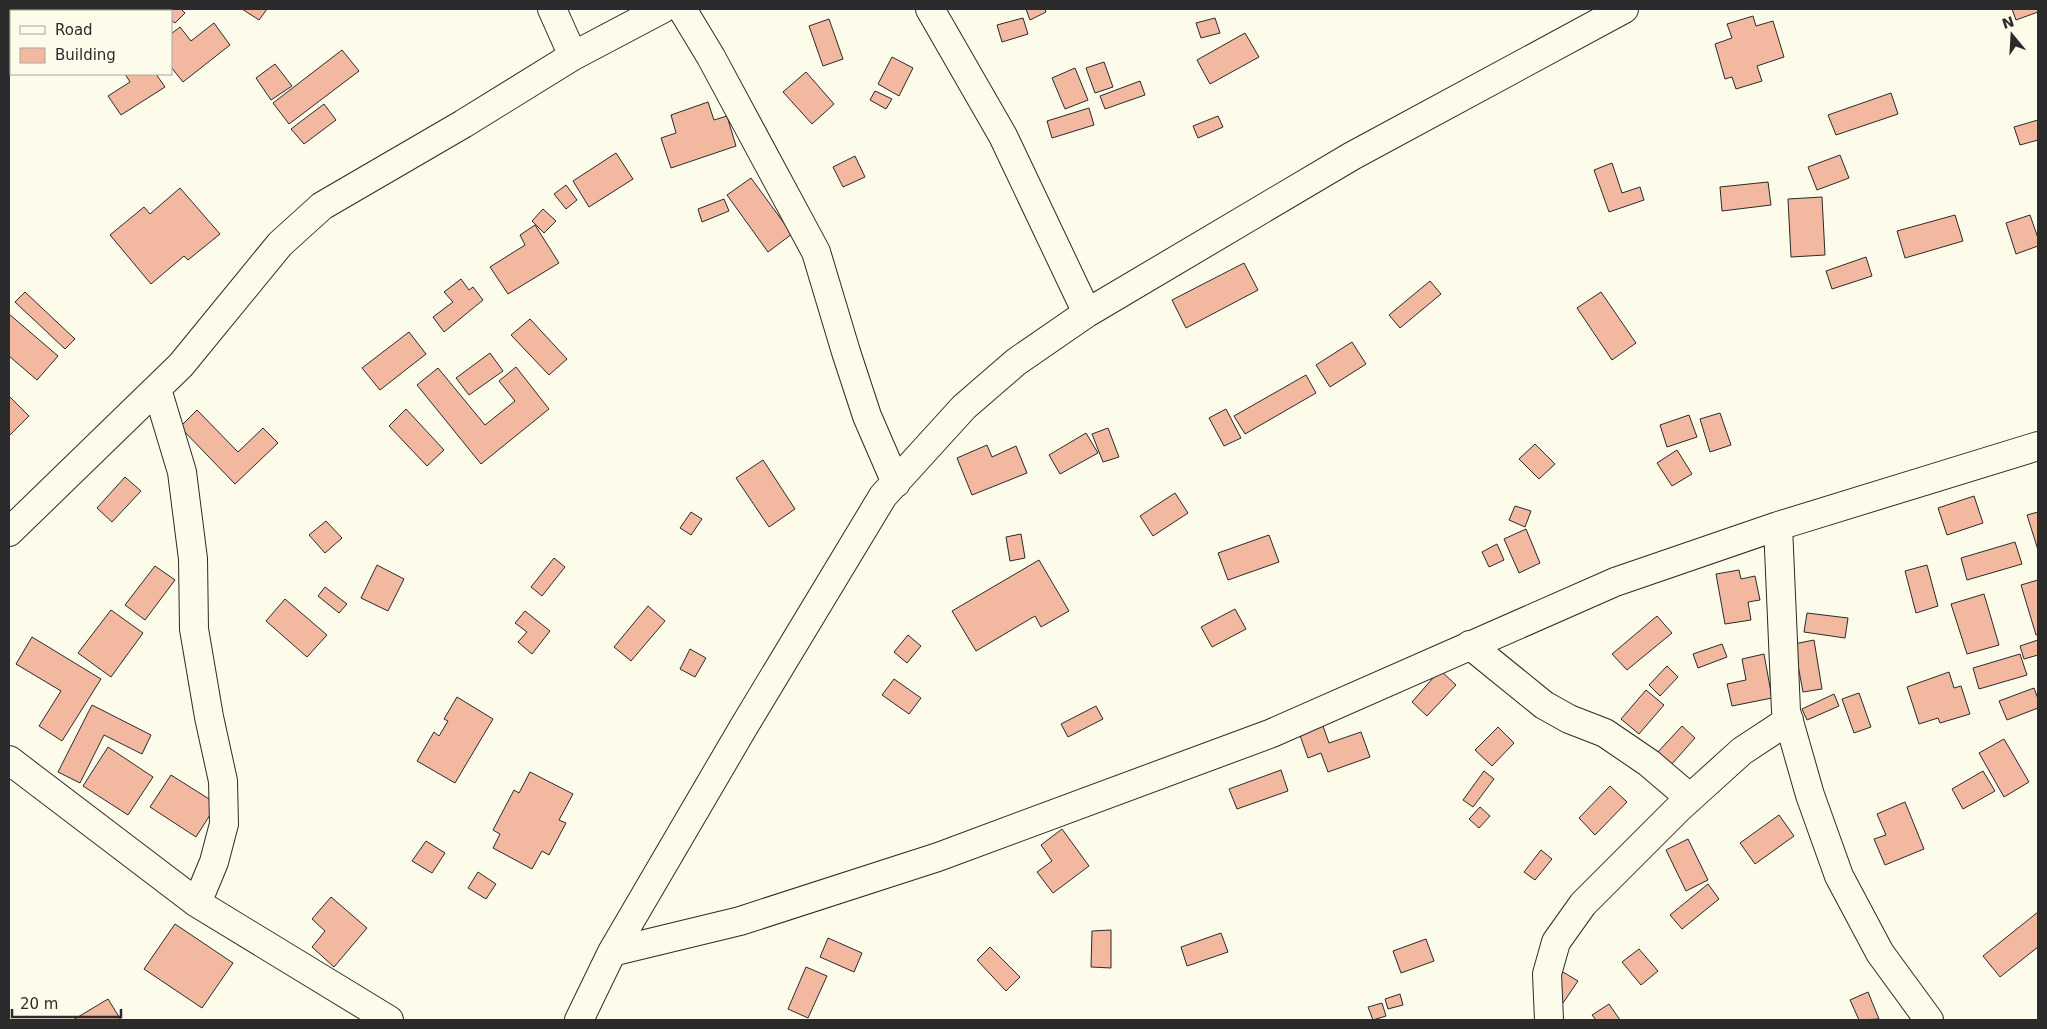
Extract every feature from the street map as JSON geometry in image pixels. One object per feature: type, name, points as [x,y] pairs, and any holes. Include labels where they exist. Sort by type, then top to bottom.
[{"type":"street","points":[[552,9],[573,56]]},
{"type":"street","points":[[9,532],[181,365],[280,244],[322,206],[573,56],[662,9]]},
{"type":"street","points":[[682,9],[711,57],[816,252],[867,416],[896,483]]},
{"type":"street","points":[[930,9],[1003,136],[1087,313]]},
{"type":"street","points":[[579,1020],[612,952],[840,566],[884,496],[964,407],[1016,362],[1087,313],[1352,156],[1624,9]]},
{"type":"street","points":[[157,389],[182,472],[193,559],[194,629],[209,718],[223,781],[224,824],[214,862],[197,904]]},
{"type":"street","points":[[612,952],[740,921],[938,856],[1272,733],[1615,582],[1778,526],[2038,446]]},
{"type":"street","points":[[1778,526],[1786,711],[1810,795],[1838,876],[1880,953],[1929,1020]]},
{"type":"street","points":[[1470,646],[1544,704],[1569,719],[1605,734],[1649,763],[1690,798]]},
{"type":"street","points":[[1549,1020],[1547,974],[1556,942],[1583,904],[1690,798],[1742,751],[1789,720]]},
{"type":"street","points":[[9,760],[197,904],[389,1020]]},
{"type":"building","points":[[181,9],[185,13],[175,23],[172,21],[172,10],[169,10]]},
{"type":"building","points":[[242,9],[267,9],[259,20]]},
{"type":"building","points":[[1026,9],[1045,9],[1046,12],[1030,20]]},
{"type":"building","points":[[2012,9],[2038,9],[2038,12],[2016,20]]},
{"type":"building","points":[[1753,16],[1756,26],[1773,21],[1784,57],[1757,66],[1762,81],[1736,89],[1732,77],[1725,79],[1715,44],[1732,38],[1727,24]]},
{"type":"building","points":[[1023,18],[1028,34],[1002,42],[997,25]]},
{"type":"building","points":[[1215,18],[1220,33],[1201,38],[1196,23]]},
{"type":"building","points":[[829,19],[843,59],[823,66],[809,26]]},
{"type":"building","points":[[214,23],[230,45],[183,82],[172,68],[172,33],[180,27],[191,41]]},
{"type":"building","points":[[1245,33],[1259,57],[1210,84],[1197,60]]},
{"type":"building","points":[[342,50],[359,71],[289,124],[273,103]]},
{"type":"building","points":[[892,57],[913,68],[899,96],[878,84]]},
{"type":"building","points":[[1104,62],[1113,87],[1095,93],[1086,68]]},
{"type":"building","points":[[275,64],[292,86],[271,100],[256,78]]},
{"type":"building","points":[[1075,68],[1088,100],[1065,109],[1052,78]]},
{"type":"building","points":[[806,72],[834,104],[812,124],[783,92]]},
{"type":"building","points":[[126,75],[157,75],[165,87],[121,115],[108,96],[130,82]]},
{"type":"building","points":[[1140,81],[1145,95],[1105,109],[1100,96]]},
{"type":"building","points":[[875,91],[892,99],[886,109],[870,100]]},
{"type":"building","points":[[1891,93],[1898,114],[1836,135],[1828,115]]},
{"type":"building","points":[[708,102],[714,120],[727,116],[736,146],[671,168],[661,138],[676,133],[671,115]]},
{"type":"building","points":[[324,104],[336,120],[304,144],[291,129]]},
{"type":"building","points":[[1089,108],[1094,125],[1052,138],[1047,121]]},
{"type":"building","points":[[1218,116],[1223,127],[1198,138],[1193,126]]},
{"type":"building","points":[[2038,120],[2038,140],[2020,145],[2014,127]]},
{"type":"building","points":[[616,153],[633,179],[589,207],[573,181]]},
{"type":"building","points":[[1840,155],[1849,178],[1817,190],[1808,167]]},
{"type":"building","points":[[855,156],[865,177],[843,187],[833,167]]},
{"type":"building","points":[[1612,163],[1622,193],[1640,187],[1644,200],[1609,212],[1594,170]]},
{"type":"building","points":[[751,178],[792,234],[768,252],[727,195]]},
{"type":"building","points":[[1768,182],[1771,205],[1722,211],[1720,187]]},
{"type":"building","points":[[566,185],[577,200],[566,209],[554,194]]},
{"type":"building","points":[[180,188],[220,234],[188,260],[184,256],[151,284],[110,235],[144,207],[150,214]]},
{"type":"building","points":[[1822,197],[1825,255],[1791,257],[1788,199]]},
{"type":"building","points":[[724,199],[729,211],[702,222],[698,209]]},
{"type":"building","points":[[543,209],[556,221],[544,233],[532,221]]},
{"type":"building","points":[[1955,215],[1963,241],[1905,258],[1897,231]]},
{"type":"building","points":[[2030,215],[2038,238],[2038,246],[2016,254],[2006,223]]},
{"type":"building","points":[[535,225],[559,263],[508,294],[490,267],[525,245],[520,235]]},
{"type":"building","points":[[1866,257],[1872,276],[1832,289],[1826,271]]},
{"type":"building","points":[[1244,263],[1258,290],[1186,328],[1172,300]]},
{"type":"building","points":[[461,279],[469,290],[473,287],[483,300],[444,332],[433,317],[453,302],[444,292]]},
{"type":"building","points":[[1430,281],[1441,294],[1400,328],[1389,315]]},
{"type":"building","points":[[25,292],[75,339],[65,349],[15,302]]},
{"type":"building","points":[[1601,292],[1636,343],[1612,360],[1577,308]]},
{"type":"building","points":[[9,314],[58,356],[37,380],[9,356]]},
{"type":"building","points":[[530,319],[567,359],[549,375],[511,335]]},
{"type":"building","points":[[409,332],[426,354],[380,390],[362,368]]},
{"type":"building","points":[[1352,342],[1366,364],[1330,387],[1316,365]]},
{"type":"building","points":[[490,353],[503,371],[469,395],[456,378]]},
{"type":"building","points":[[516,367],[549,409],[481,464],[417,385],[438,368],[485,425],[515,401],[499,381]]},
{"type":"building","points":[[1306,375],[1316,393],[1245,434],[1234,416]]},
{"type":"building","points":[[9,398],[29,416],[9,436]]},
{"type":"building","points":[[406,409],[444,450],[427,466],[389,426]]},
{"type":"building","points":[[1226,409],[1241,438],[1224,446],[1209,418]]},
{"type":"building","points":[[197,410],[238,452],[263,428],[278,443],[235,484],[180,427]]},
{"type":"building","points":[[1720,413],[1731,445],[1710,452],[1700,419]]},
{"type":"building","points":[[1689,415],[1697,437],[1667,447],[1660,425]]},
{"type":"building","points":[[1108,428],[1119,457],[1103,462],[1092,434]]},
{"type":"building","points":[[1086,433],[1098,453],[1060,474],[1049,455]]},
{"type":"building","points":[[1535,444],[1555,464],[1539,479],[1519,459]]},
{"type":"building","points":[[987,445],[992,457],[1016,446],[1027,473],[972,495],[957,458]]},
{"type":"building","points":[[1677,450],[1692,474],[1672,486],[1657,463]]},
{"type":"building","points":[[763,460],[795,509],[769,527],[736,478]]},
{"type":"building","points":[[125,477],[141,491],[112,522],[97,508]]},
{"type":"building","points":[[1175,493],[1188,513],[1153,536],[1140,516]]},
{"type":"building","points":[[1974,496],[1983,523],[1947,535],[1938,508]]},
{"type":"building","points":[[1515,506],[1531,511],[1525,527],[1509,520]]},
{"type":"building","points":[[691,512],[702,519],[691,535],[680,528]]},
{"type":"building","points":[[2038,512],[2038,550],[2027,515]]},
{"type":"building","points":[[326,521],[342,538],[325,553],[309,535]]},
{"type":"building","points":[[1526,529],[1540,563],[1519,573],[1504,539]]},
{"type":"building","points":[[1021,534],[1025,558],[1010,561],[1006,537]]},
{"type":"building","points":[[1269,535],[1279,562],[1228,580],[1218,553]]},
{"type":"building","points":[[2015,542],[2022,564],[1967,580],[1961,558]]},
{"type":"building","points":[[1497,544],[1504,560],[1489,567],[1482,552]]},
{"type":"building","points":[[554,558],[565,567],[542,596],[531,587]]},
{"type":"building","points":[[1039,560],[1069,611],[1041,627],[1035,616],[976,651],[952,611]]},
{"type":"building","points":[[377,565],[404,579],[388,611],[361,598]]},
{"type":"building","points":[[1927,565],[1938,606],[1916,613],[1905,571]]},
{"type":"building","points":[[155,566],[175,580],[145,620],[125,605]]},
{"type":"building","points":[[1739,570],[1741,579],[1755,576],[1760,600],[1748,602],[1751,620],[1725,624],[1716,574]]},
{"type":"building","points":[[2038,580],[2038,634],[2036,635],[2021,585]]},
{"type":"building","points":[[325,587],[347,604],[339,613],[318,596]]},
{"type":"building","points":[[1984,594],[1999,645],[1967,654],[1951,604]]},
{"type":"building","points":[[285,599],[327,635],[307,657],[266,621]]},
{"type":"building","points":[[648,606],[665,621],[631,661],[614,647]]},
{"type":"building","points":[[1235,609],[1246,629],[1212,647],[1201,627]]},
{"type":"building","points":[[111,610],[143,633],[111,677],[78,653]]},
{"type":"building","points":[[525,611],[550,631],[532,654],[518,642],[527,632],[515,623]]},
{"type":"building","points":[[1807,613],[1848,618],[1845,638],[1804,632]]},
{"type":"building","points":[[1657,616],[1672,633],[1627,670],[1612,654]]},
{"type":"building","points":[[908,635],[921,646],[907,663],[894,652]]},
{"type":"building","points":[[32,637],[101,679],[62,741],[39,726],[61,691],[16,664]]},
{"type":"building","points":[[1814,640],[1822,689],[1803,692],[1794,644]]},
{"type":"building","points":[[2038,640],[2038,655],[2024,659],[2020,646]]},
{"type":"building","points":[[1722,644],[1727,657],[1698,668],[1693,654]]},
{"type":"building","points":[[690,649],[706,658],[695,677],[680,669]]},
{"type":"building","points":[[1764,654],[1772,698],[1732,706],[1727,684],[1746,680],[1742,659]]},
{"type":"building","points":[[2020,654],[2027,675],[1979,689],[1973,668]]},
{"type":"building","points":[[1667,666],[1678,677],[1660,696],[1649,685]]},
{"type":"building","points":[[1440,670],[1456,685],[1427,716],[1412,702]]},
{"type":"building","points":[[1949,672],[1954,688],[1961,686],[1970,714],[1940,723],[1938,718],[1919,724],[1907,687]]},
{"type":"building","points":[[894,679],[921,698],[909,714],[882,695]]},
{"type":"building","points":[[2034,688],[2038,699],[2038,708],[2007,720],[1999,701]]},
{"type":"building","points":[[1646,690],[1664,705],[1639,734],[1621,719]]},
{"type":"building","points":[[1859,693],[1871,727],[1854,733],[1842,699]]},
{"type":"building","points":[[1834,694],[1839,706],[1807,720],[1802,709]]},
{"type":"building","points":[[457,697],[493,719],[455,783],[417,761],[434,732],[439,736],[448,721],[444,719]]},
{"type":"building","points":[[92,705],[151,735],[142,754],[104,735],[80,783],[58,772]]},
{"type":"building","points":[[1096,706],[1103,719],[1068,737],[1061,724]]},
{"type":"building","points":[[1320,718],[1329,743],[1361,732],[1370,757],[1328,772],[1321,753],[1308,758],[1297,727]]},
{"type":"building","points":[[1682,726],[1695,738],[1671,765],[1657,753]]},
{"type":"building","points":[[1498,727],[1514,743],[1492,766],[1475,750]]},
{"type":"building","points":[[2004,739],[2029,782],[2004,797],[1979,753]]},
{"type":"building","points":[[108,747],[153,777],[128,815],[83,786]]},
{"type":"building","points":[[1281,770],[1288,791],[1237,809],[1229,789]]},
{"type":"building","points":[[1484,771],[1494,779],[1473,807],[1463,800]]},
{"type":"building","points":[[1983,771],[1995,791],[1963,809],[1952,789]]},
{"type":"building","points":[[530,772],[573,794],[559,820],[566,823],[549,855],[542,851],[532,869],[493,848],[500,834],[493,830],[514,790],[519,793]]},
{"type":"building","points":[[171,775],[217,804],[196,837],[150,807]]},
{"type":"building","points":[[1610,786],[1627,802],[1595,835],[1579,818]]},
{"type":"building","points":[[1905,802],[1924,849],[1885,865],[1874,839],[1886,835],[1877,814]]},
{"type":"building","points":[[1480,807],[1490,816],[1479,828],[1469,819]]},
{"type":"building","points":[[1779,815],[1794,836],[1755,864],[1740,843]]},
{"type":"building","points":[[1062,829],[1089,866],[1053,893],[1037,872],[1052,861],[1041,845]]},
{"type":"building","points":[[1688,839],[1708,880],[1686,891],[1666,850]]},
{"type":"building","points":[[426,841],[445,853],[432,873],[412,861]]},
{"type":"building","points":[[1541,850],[1552,859],[1535,880],[1524,872]]},
{"type":"building","points":[[478,872],[496,884],[486,899],[468,888]]},
{"type":"building","points":[[1708,884],[1719,899],[1682,929],[1670,915]]},
{"type":"building","points":[[331,897],[367,928],[334,967],[312,947],[325,931],[312,919]]},
{"type":"building","points":[[2038,912],[2038,947],[2000,977],[1983,956]]},
{"type":"building","points":[[175,924],[233,963],[202,1008],[144,969]]},
{"type":"building","points":[[1111,930],[1111,968],[1091,967],[1092,931]]},
{"type":"building","points":[[1221,933],[1228,952],[1187,966],[1181,947]]},
{"type":"building","points":[[828,938],[862,953],[854,972],[820,957]]},
{"type":"building","points":[[1426,939],[1434,961],[1401,973],[1393,951]]},
{"type":"building","points":[[990,947],[1020,977],[1006,991],[977,960]]},
{"type":"building","points":[[1639,949],[1658,971],[1641,985],[1622,962]]},
{"type":"building","points":[[806,967],[827,976],[808,1018],[788,1009]]},
{"type":"building","points":[[1563,972],[1578,981],[1563,1003],[1548,993]]},
{"type":"building","points":[[1868,992],[1879,1019],[1859,1020],[1850,1000]]},
{"type":"building","points":[[1400,994],[1403,1005],[1388,1009],[1385,999]]},
{"type":"building","points":[[108,999],[121,1020],[73,1020]]},
{"type":"building","points":[[1382,1003],[1386,1016],[1373,1020],[1368,1007]]},
{"type":"building","points":[[1609,1004],[1620,1020],[1596,1020],[1592,1015]]}]
